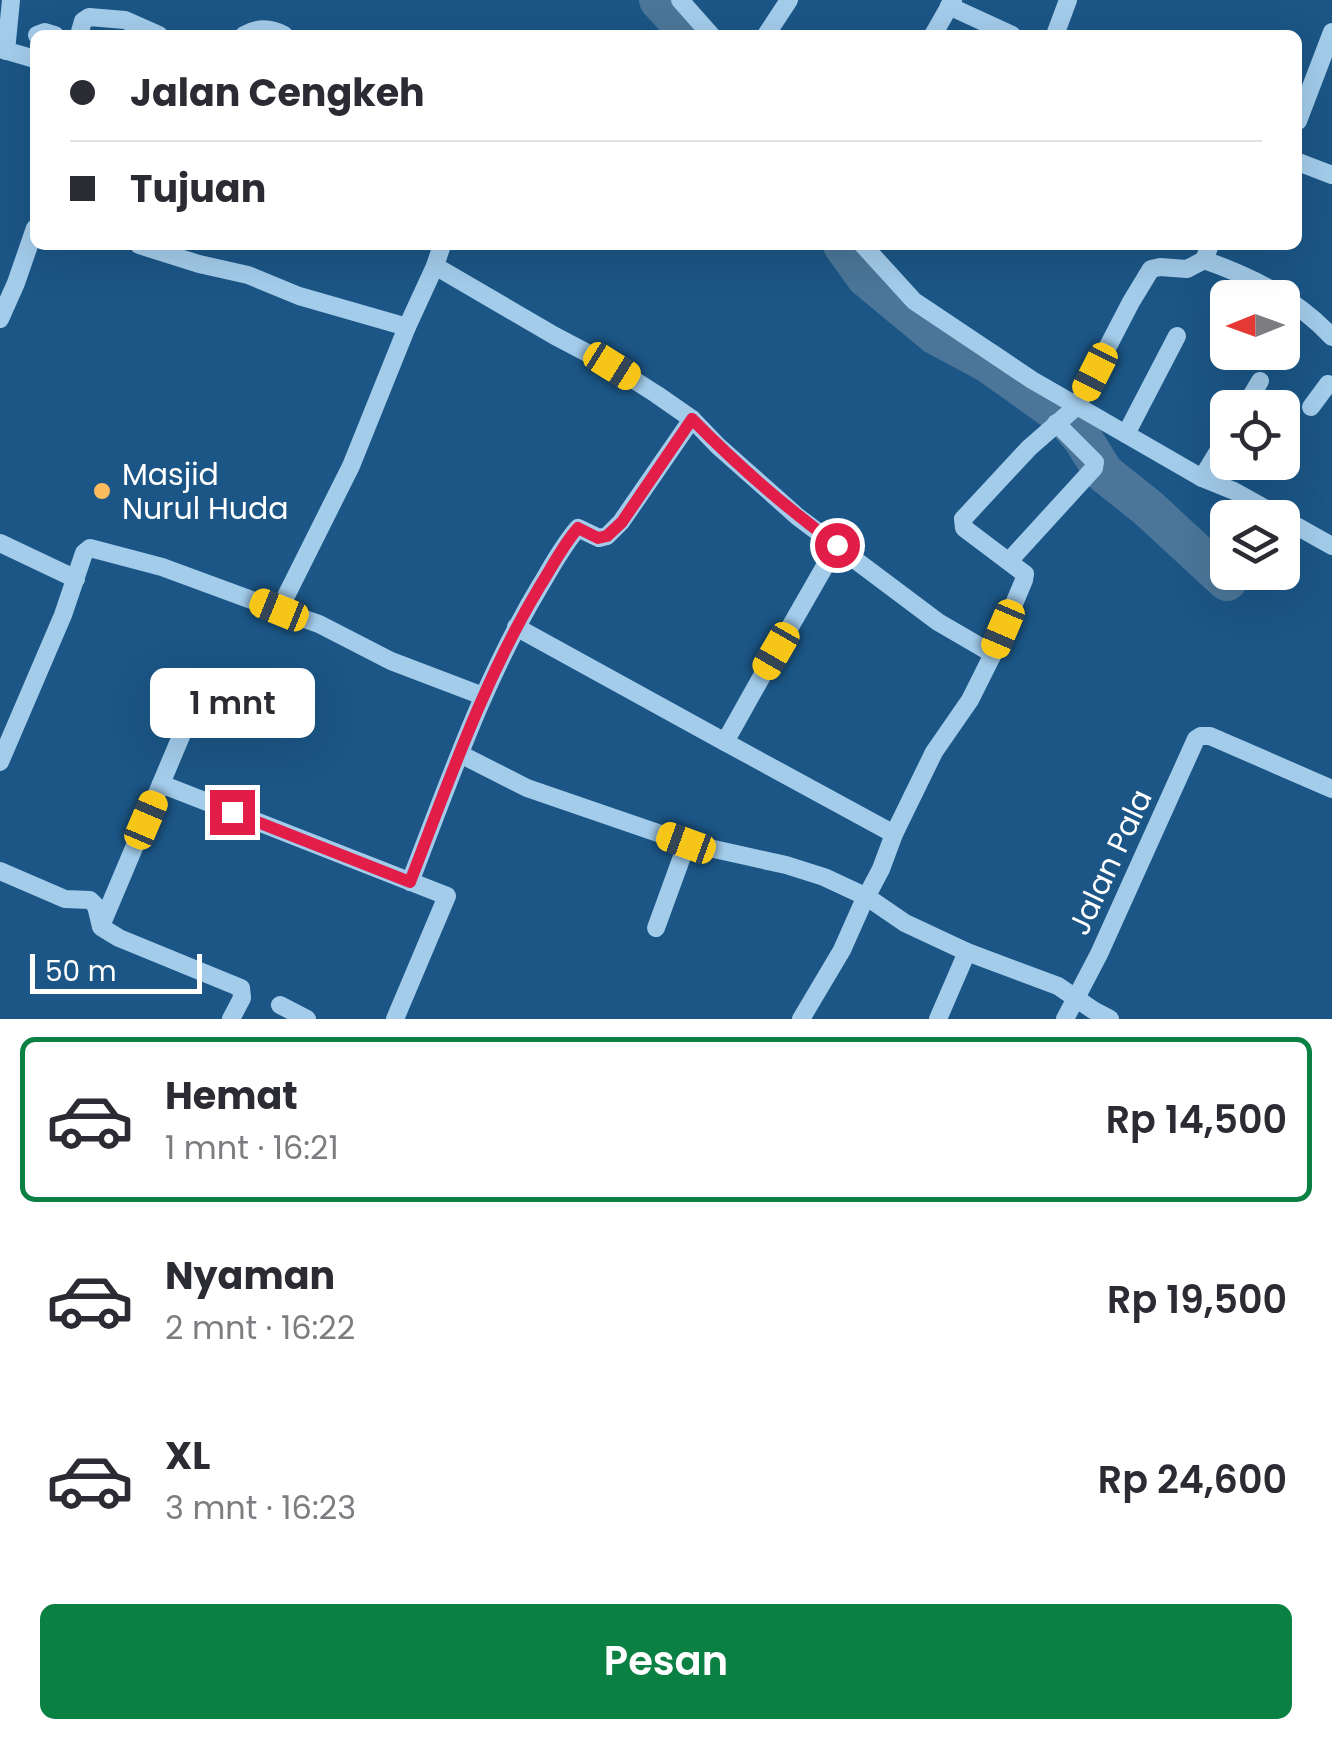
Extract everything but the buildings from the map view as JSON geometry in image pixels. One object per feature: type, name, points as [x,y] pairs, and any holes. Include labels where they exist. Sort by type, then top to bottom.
[{"type":"street","points":[[11,0],[3,50],[30,57]]},
{"type":"street","points":[[680,0],[707,30]]},
{"type":"street","points":[[769,30],[789,0]]},
{"type":"street","points":[[1057,30],[1068,0]]},
{"type":"street","points":[[936,30],[951,3],[1002,30]]},
{"type":"street","points":[[80,30],[89,16],[125,20],[148,30]]},
{"type":"street","points":[[1302,111],[1332,32]]},
{"type":"street","points":[[1302,164],[1332,175]]},
{"type":"street","points":[[0,319],[30,242]]},
{"type":"street","points":[[155,250],[248,275],[299,296],[407,327]]},
{"type":"street","points":[[279,610],[351,466],[440,250]]},
{"type":"street","points":[[868,250],[914,301],[1032,380],[1066,416],[1095,462],[1094,468],[1009,561]]},
{"type":"street","points":[[800,1019],[842,950],[934,752],[970,700],[1024,580],[1025,574],[964,528],[963,519],[1029,448],[1066,416],[1151,270],[1187,269],[1207,252],[1283,295],[1332,337]]},
{"type":"street","points":[[435,266],[612,366],[692,419],[798,518],[938,622],[993,654]]},
{"type":"street","points":[[1126,434],[1177,336]]},
{"type":"street","points":[[1311,407],[1331,379]]},
{"type":"street","points":[[1255,390],[1260,381]]},
{"type":"street","points":[[1066,416],[1126,434],[1332,546]]},
{"type":"street","points":[[410,882],[483,696],[516,627],[576,529],[598,538],[610,534],[692,419]]},
{"type":"street","points":[[1202,478],[1210,465]]},
{"type":"street","points":[[0,543],[76,579]]},
{"type":"street","points":[[724,742],[837,545]]},
{"type":"street","points":[[0,762],[7,720],[90,548],[180,573],[320,624],[400,665],[483,696]]},
{"type":"street","points":[[516,627],[894,834]]},
{"type":"street","points":[[101,926],[198,696]]},
{"type":"street","name":"Jalan Pala","points":[[1065,1019],[1099,954],[1196,739],[1210,736],[1332,789]]},
{"type":"street","points":[[460,754],[527,788],[686,843],[824,877],[867,896],[905,923],[967,952],[1058,986],[1110,1019]]},
{"type":"street","points":[[161,784],[447,896],[395,1019]]},
{"type":"street","points":[[656,928],[686,843]]},
{"type":"street","points":[[0,870],[65,899],[90,900],[96,906],[101,926],[119,938],[241,988],[242,998],[230,1019]]},
{"type":"street","points":[[938,1019],[967,952]]},
{"type":"street","points":[[280,1005],[307,1019]]},
{"type":"waterway","points":[[659,0],[686,30]]},
{"type":"waterway","points":[[847,250],[866,277],[936,335],[988,363],[1064,417],[1104,473],[1210,565]]},
{"type":"place","name":"Masjid Nurul Huda","points":[[102,491]]},
{"type":"route","points":[[232,812],[410,882],[483,696],[516,627],[563,547],[578,528],[598,538],[610,534],[692,419],[798,518],[837,545]]}]
